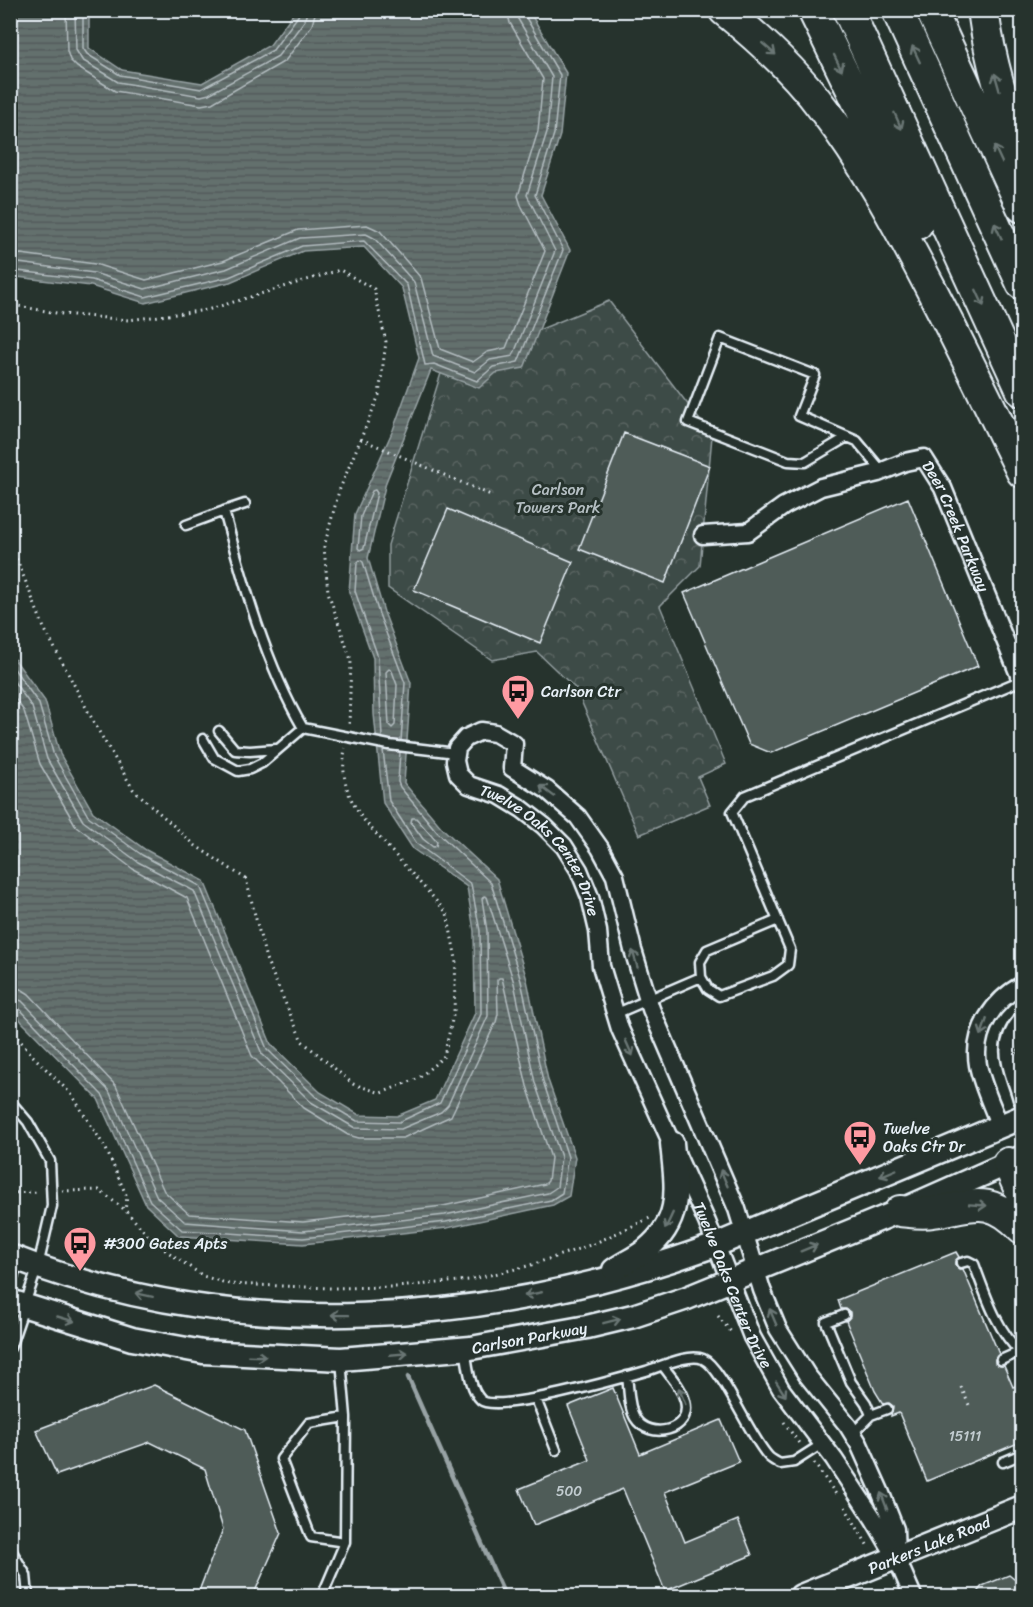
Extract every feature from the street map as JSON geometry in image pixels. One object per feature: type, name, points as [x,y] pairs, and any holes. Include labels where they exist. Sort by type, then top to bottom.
[{"type":"highway","points":[[724,10],[778,57],[823,108],[849,144],[908,244],[1023,472]]},
{"type":"highway","points":[[813,10],[899,185],[1023,466]]},
{"type":"highway","points":[[848,10],[1023,391]]},
{"type":"highway","points":[[897,10],[1023,284]]},
{"type":"highway","points":[[931,10],[1023,207]]},
{"type":"highway","points":[[983,10],[990,55],[1023,157]]},
{"type":"highway","points":[[1016,1160],[1023,1195]]},
{"type":"highway","points":[[900,1211],[931,1213],[980,1204],[1002,1211],[1023,1228]]},
{"type":"main road","points":[[22,1261],[102,1287],[218,1309],[303,1315],[366,1316],[481,1304],[591,1284],[672,1261],[716,1245],[1023,1117]]},
{"type":"main road","points":[[1000,1127],[1016,1160]]},
{"type":"main road","points":[[591,1284],[645,1251],[670,1223],[675,1206],[672,1143]]},
{"type":"main road","name":"Carlson Parkway","points":[[18,1304],[132,1339],[203,1352],[341,1359],[465,1348],[575,1329],[633,1316],[687,1298],[900,1211],[1016,1160]]},
{"type":"main road","name":"Parkers Lake Road","points":[[801,1596],[1022,1507]]},
{"type":"street","name":"Deer Creek Parkway","points":[[703,535],[748,532],[784,506],[821,487],[924,458],[943,488],[1022,681]]},
{"type":"street","points":[[456,753],[457,748],[466,738],[481,731],[495,733],[514,744],[512,768],[499,795]]},
{"type":"street","name":"Twelve Oaks Center Drive","points":[[456,753],[458,774],[469,785],[499,795],[522,809],[564,846],[579,870],[590,897],[598,931],[601,966],[615,1014],[716,1245],[752,1337],[764,1362],[787,1399],[822,1444],[873,1518],[896,1557],[913,1596]]},
{"type":"street","name":"Twelve Oaks Center Drive","points":[[512,768],[547,790],[578,818],[600,848],[615,876],[648,999],[737,1209],[754,1270],[778,1329],[807,1375],[852,1434],[869,1465],[895,1529],[896,1557]]},
{"type":"street","points":[[1000,1127],[978,1064],[978,1046],[986,1020],[994,1007],[1006,995],[1023,985]]},
{"type":"street","points":[[1023,1020],[1013,1035],[1009,1046],[1009,1058],[1023,1099]]},
{"type":"lane","points":[[847,437],[805,462],[788,461],[688,422],[720,338],[815,375],[799,416],[857,441],[882,471]]},
{"type":"lane","points":[[186,525],[245,504]]},
{"type":"lane","points":[[224,511],[259,628],[291,708],[303,728],[456,753]]},
{"type":"lane","points":[[778,920],[707,950],[700,962],[701,977],[708,989],[719,996],[773,976],[788,964],[790,949],[778,920],[732,812],[745,796],[1022,681]]},
{"type":"lane","points":[[203,739],[214,758],[238,771],[256,766],[303,728]]},
{"type":"lane","points":[[219,731],[235,750],[276,750]]},
{"type":"lane","points":[[615,1014],[701,977]]},
{"type":"lane","points":[[10,1101],[28,1122],[50,1161],[52,1206],[10,1286]]},
{"type":"lane","points":[[10,1348],[18,1304],[22,1261]]},
{"type":"lane","points":[[961,1263],[968,1261],[974,1264],[997,1321],[1014,1347],[1021,1353]]},
{"type":"lane","points":[[844,1315],[826,1322],[851,1382],[866,1403],[871,1415]]},
{"type":"lane","points":[[465,1348],[469,1373],[479,1399],[485,1403],[499,1404],[536,1400],[691,1357],[704,1359],[716,1371],[739,1413],[769,1458],[780,1464],[794,1462],[822,1444]]},
{"type":"lane","points":[[1001,1360],[1021,1353]]},
{"type":"lane","points":[[322,1596],[345,1542],[346,1417],[341,1359]]},
{"type":"lane","points":[[627,1376],[632,1412],[636,1420],[651,1431],[669,1430],[683,1418],[687,1409],[681,1390],[663,1366]]},
{"type":"lane","points":[[536,1400],[556,1450]]},
{"type":"lane","points":[[852,1434],[871,1415],[887,1409]]},
{"type":"lane","points":[[345,1542],[311,1537],[282,1459],[309,1423],[346,1417]]},
{"type":"lane","points":[[1003,1462],[1023,1455]]},
{"type":"lane","points":[[10,1548],[26,1575],[28,1596]]},
{"type":"path","points":[[10,313],[18,306],[62,314],[128,320],[207,310],[340,270],[374,289],[386,342],[379,395],[339,491],[324,548],[328,592],[351,660],[350,737],[344,759],[344,781],[351,802],[362,818],[447,914],[456,959],[454,1011],[444,1056],[419,1078],[381,1093],[353,1084],[302,1041],[266,959],[246,879],[196,846],[133,789],[98,730],[44,628],[10,542]]},
{"type":"path","points":[[361,439],[493,496]]},
{"type":"path","points":[[10,1028],[32,1055],[72,1095],[106,1149],[127,1197],[125,1210]]},
{"type":"path","points":[[10,1192],[99,1190],[125,1210],[155,1243],[203,1276],[228,1284],[331,1288],[397,1287],[469,1280],[528,1266],[593,1244],[649,1218],[656,1218]]},
{"type":"path","points":[[962,1387],[969,1405]]},
{"type":"green space","name":"Carlson Towers Park","points":[[609,301],[712,436],[700,566],[660,606],[726,764],[698,777],[710,805],[639,835],[576,689],[537,652],[492,660],[388,588],[388,545],[442,370]]},
{"type":"water","points":[[11,11],[89,11],[89,48],[122,70],[202,83],[270,45],[295,11],[529,11],[566,73],[560,135],[541,195],[570,250],[524,368],[496,373],[479,388],[431,370],[386,482],[368,558],[384,612],[411,683],[404,783],[442,828],[497,879],[527,980],[548,1080],[575,1157],[569,1196],[553,1205],[447,1228],[303,1244],[179,1236],[146,1205],[98,1099],[22,1022],[11,1007],[10,653],[45,701],[60,754],[93,812],[146,850],[204,881],[271,1044],[320,1092],[359,1115],[397,1116],[435,1100],[475,1013],[474,931],[467,887],[413,849],[383,803],[374,714],[373,658],[349,592],[355,514],[393,430],[419,358],[402,288],[364,247],[303,251],[230,282],[145,303],[91,286],[17,277],[11,279]]},
{"type":"building","points":[[624,433],[710,466],[665,583],[579,549]]},
{"type":"building","points":[[908,498],[978,666],[771,753],[749,744],[684,593]]},
{"type":"building","points":[[448,509],[573,562],[540,643],[414,590]]},
{"type":"building","points":[[956,1252],[959,1257],[955,1265],[963,1269],[999,1354],[995,1363],[1004,1366],[1013,1387],[1023,1383],[1023,1441],[927,1481],[899,1413],[891,1416],[893,1406],[889,1403],[883,1404],[875,1391],[846,1321],[850,1317],[850,1312],[841,1309],[838,1300]]},
{"type":"building","points":[[154,1385],[245,1430],[281,1533],[253,1596],[197,1596],[223,1529],[205,1469],[150,1442],[57,1475],[36,1430]]},
{"type":"building","points":[[613,1388],[640,1454],[721,1420],[739,1462],[665,1492],[685,1542],[738,1520],[752,1555],[665,1591],[623,1489],[534,1525],[519,1489],[590,1460],[568,1406]]},
{"type":"building","points":[[1023,1570],[1023,1596],[974,1596],[982,1586],[1009,1575],[1014,1579]]},
{"type":"waterway","points":[[408,1377],[505,1596]]},
{"type":"place","name":"Carlson Ctr","points":[[518,720]]},
{"type":"place","name":"Twelve Oaks Ctr Dr","points":[[860,1166]]},
{"type":"place","name":"#300 Gates Apts","points":[[80,1272]]}]
